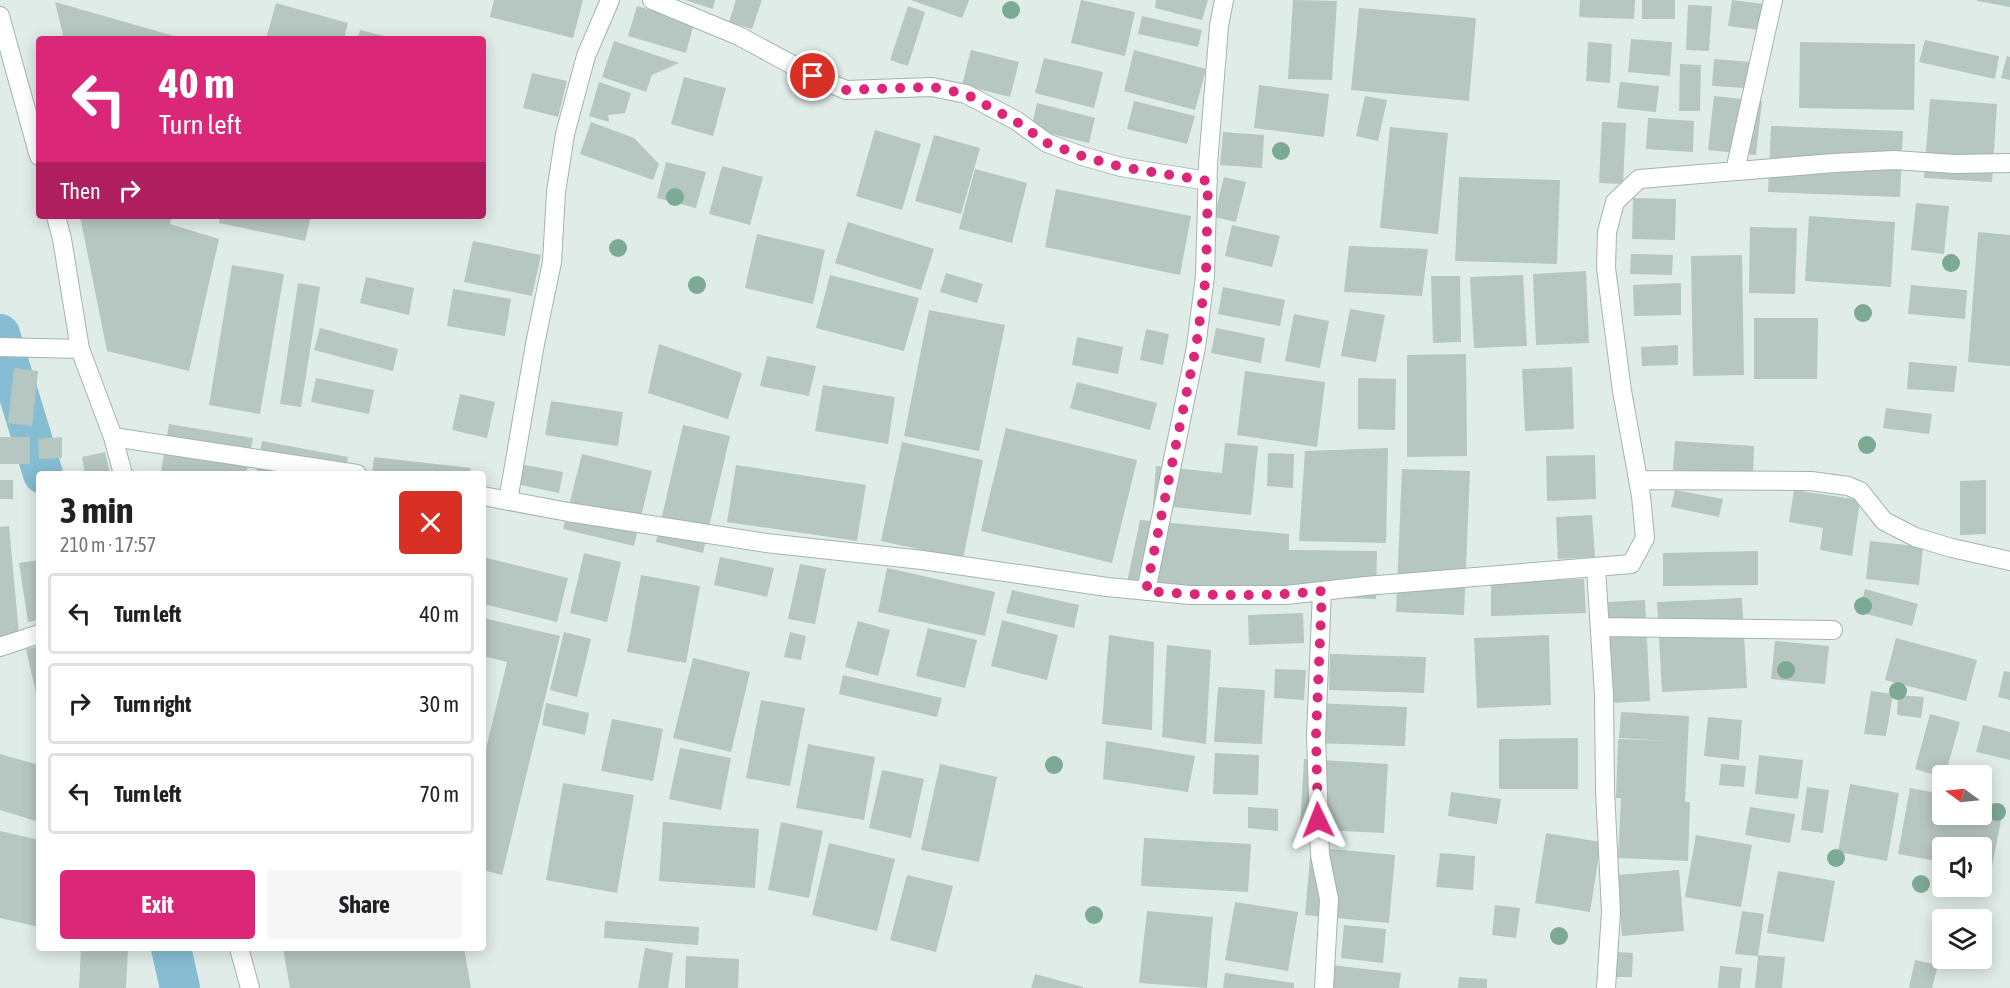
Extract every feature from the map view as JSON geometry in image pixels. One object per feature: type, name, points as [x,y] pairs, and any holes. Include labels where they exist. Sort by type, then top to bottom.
[{"type":"street","points":[[508,501],[535,344],[552,262],[556,192],[565,134],[586,56],[610,0]]},
{"type":"street","points":[[652,0],[739,36],[813,76],[846,90],[932,87],[966,94],[1017,122],[1047,143],[1082,156],[1121,167],[1208,181]]},
{"type":"street","points":[[1146,591],[1196,347],[1206,276],[1208,181],[1214,85],[1219,26],[1224,0]]},
{"type":"street","points":[[1736,171],[1773,0]]},
{"type":"street","points":[[0,16],[36,145]]},
{"type":"street","points":[[486,497],[766,543],[922,560],[1107,587],[1190,595],[1286,595],[1631,564],[1645,538],[1606,268],[1607,232],[1615,202],[1639,179],[1894,160],[1954,164],[2010,163]]},
{"type":"street","points":[[57,219],[80,350],[113,437],[122,471]]},
{"type":"street","points":[[0,346],[80,350]]},
{"type":"street","points":[[113,437],[337,471]]},
{"type":"street","points":[[1638,480],[1811,481],[1848,486],[1860,491],[1884,521],[1915,537],[2010,561]]},
{"type":"street","points":[[1596,568],[1604,695],[1605,790],[1611,912],[1606,988]]},
{"type":"street","points":[[1322,591],[1316,736],[1320,855],[1329,899],[1324,988]]},
{"type":"street","points":[[1600,627],[1833,630]]},
{"type":"street","points":[[0,647],[36,635]]},
{"type":"street","points":[[240,951],[250,988]]},
{"type":"building","points":[[494,0],[583,0],[573,38],[490,17]]},
{"type":"building","points":[[685,0],[715,0],[713,9]]},
{"type":"building","points":[[736,0],[762,0],[752,29],[729,22]]},
{"type":"building","points":[[911,0],[969,0],[962,18]]},
{"type":"building","points":[[1081,0],[1135,12],[1125,56],[1071,43]]},
{"type":"building","points":[[1156,0],[1208,0],[1202,20],[1155,8]]},
{"type":"building","points":[[1293,0],[1337,1],[1332,80],[1288,79]]},
{"type":"building","points":[[1580,0],[1635,0],[1634,19],[1579,17]]},
{"type":"building","points":[[1642,0],[1675,0],[1675,19],[1642,19]]},
{"type":"building","points":[[1732,0],[1771,5],[1768,31],[1728,26]]},
{"type":"building","points":[[2010,0],[2010,7],[1977,1]]},
{"type":"building","points":[[55,2],[174,36],[63,36]]},
{"type":"building","points":[[276,3],[348,23],[345,36],[267,36]]},
{"type":"building","points":[[1688,5],[1712,6],[1709,51],[1686,50]]},
{"type":"building","points":[[637,6],[694,23],[686,53],[628,36]]},
{"type":"building","points":[[908,6],[925,12],[908,66],[890,60]]},
{"type":"building","points":[[1359,8],[1476,18],[1469,101],[1351,90]]},
{"type":"building","points":[[1142,16],[1202,30],[1198,47],[1138,34]]},
{"type":"building","points":[[360,30],[384,36],[359,36]]},
{"type":"building","points":[[1631,39],[1672,42],[1670,76],[1628,72]]},
{"type":"building","points":[[1925,40],[1999,56],[1995,79],[1919,62]]},
{"type":"building","points":[[614,41],[679,63],[652,75],[646,92],[602,77]]},
{"type":"building","points":[[1588,42],[1612,44],[1610,83],[1586,81]]},
{"type":"building","points":[[1800,42],[1915,44],[1914,110],[1799,108]]},
{"type":"building","points":[[971,50],[1019,62],[1010,97],[962,85]]},
{"type":"building","points":[[1134,50],[1206,69],[1195,110],[1124,91]]},
{"type":"building","points":[[2007,56],[2010,57],[2010,80],[2001,78]]},
{"type":"building","points":[[1044,58],[1103,72],[1094,108],[1035,93]]},
{"type":"building","points":[[1714,59],[1764,63],[1761,89],[1712,86]]},
{"type":"building","points":[[1680,64],[1701,65],[1700,111],[1679,111]]},
{"type":"building","points":[[532,73],[567,81],[558,117],[523,108]]},
{"type":"building","points":[[684,77],[726,88],[713,136],[671,124]]},
{"type":"building","points":[[599,82],[631,93],[625,113],[608,115],[609,122],[589,116]]},
{"type":"building","points":[[1620,82],[1659,86],[1656,112],[1617,108]]},
{"type":"building","points":[[1259,85],[1329,94],[1324,137],[1254,128]]},
{"type":"building","points":[[1365,96],[1387,100],[1378,141],[1356,136]]},
{"type":"building","points":[[1714,96],[1762,101],[1756,155],[1708,150]]},
{"type":"building","points":[[1930,99],[1997,104],[1992,182],[1924,178]]},
{"type":"building","points":[[1134,101],[1195,116],[1187,144],[1127,129]]},
{"type":"building","points":[[1037,103],[1095,118],[1089,143],[1031,129]]},
{"type":"building","points":[[1648,118],[1694,121],[1693,152],[1646,149]]},
{"type":"building","points":[[591,122],[634,138],[659,164],[653,180],[580,154]]},
{"type":"building","points":[[1602,122],[1626,123],[1623,184],[1599,183]]},
{"type":"building","points":[[1771,126],[1903,131],[1900,197],[1768,192]]},
{"type":"building","points":[[1390,127],[1448,133],[1438,234],[1380,228]]},
{"type":"building","points":[[875,130],[921,144],[902,210],[856,196]]},
{"type":"building","points":[[1223,132],[1264,135],[1262,168],[1220,165]]},
{"type":"building","points":[[934,135],[980,148],[961,214],[915,201]]},
{"type":"building","points":[[666,162],[706,172],[696,208],[657,198]]},
{"type":"building","points":[[722,166],[763,177],[750,225],[709,214]]},
{"type":"building","points":[[975,169],[1027,183],[1012,243],[959,229]]},
{"type":"building","points":[[1224,177],[1246,182],[1236,222],[1214,217]]},
{"type":"building","points":[[1459,177],[1560,180],[1557,264],[1455,261]]},
{"type":"building","points":[[1056,189],[1191,216],[1180,275],[1045,247]]},
{"type":"building","points":[[1633,198],[1676,199],[1675,240],[1632,239]]},
{"type":"building","points":[[1916,203],[1949,206],[1944,254],[1911,250]]},
{"type":"building","points":[[1809,216],[1895,222],[1891,287],[1805,281]]},
{"type":"building","points":[[81,219],[171,219],[170,224],[219,239],[189,371],[107,351]]},
{"type":"building","points":[[220,219],[310,219],[305,241],[219,223]]},
{"type":"building","points":[[848,222],[934,249],[921,290],[835,263]]},
{"type":"building","points":[[1232,225],[1280,236],[1272,267],[1225,256]]},
{"type":"building","points":[[1750,227],[1797,228],[1795,294],[1749,293]]},
{"type":"building","points":[[1978,232],[2010,235],[2010,366],[1968,362]]},
{"type":"building","points":[[757,234],[825,250],[813,304],[745,288]]},
{"type":"building","points":[[473,241],[541,255],[532,296],[464,282]]},
{"type":"building","points":[[1349,246],[1428,249],[1422,296],[1344,292]]},
{"type":"building","points":[[1631,254],[1673,255],[1672,275],[1630,274]]},
{"type":"building","points":[[1742,255],[1744,375],[1693,376],[1691,256]]},
{"type":"building","points":[[232,265],[284,274],[260,414],[209,405]]},
{"type":"building","points":[[1586,271],[1589,343],[1536,345],[1533,274]]},
{"type":"building","points":[[946,273],[983,284],[977,303],[940,292]]},
{"type":"building","points":[[830,275],[919,298],[904,351],[816,328]]},
{"type":"building","points":[[1523,275],[1527,346],[1474,348],[1470,277]]},
{"type":"building","points":[[1431,276],[1460,276],[1461,342],[1433,343]]},
{"type":"building","points":[[366,277],[414,288],[409,315],[360,303]]},
{"type":"building","points":[[298,283],[320,287],[301,407],[280,404]]},
{"type":"building","points":[[1681,283],[1681,315],[1634,316],[1633,285]]},
{"type":"building","points":[[1911,285],[1967,290],[1965,319],[1908,314]]},
{"type":"building","points":[[1223,287],[1285,300],[1280,326],[1218,314]]},
{"type":"building","points":[[453,289],[511,299],[505,336],[447,326]]},
{"type":"building","points":[[1350,309],[1385,315],[1376,362],[1341,356]]},
{"type":"building","points":[[929,310],[1005,325],[979,451],[904,436]]},
{"type":"building","points":[[1294,314],[1329,321],[1320,368],[1285,361]]},
{"type":"building","points":[[1754,318],[1818,318],[1817,379],[1754,379]]},
{"type":"building","points":[[320,328],[398,349],[393,371],[314,350]]},
{"type":"building","points":[[1216,328],[1265,338],[1261,363],[1211,353]]},
{"type":"building","points":[[1146,329],[1169,334],[1163,365],[1140,360]]},
{"type":"building","points":[[1077,337],[1123,347],[1118,374],[1072,365]]},
{"type":"building","points":[[659,344],[742,373],[728,419],[648,393]]},
{"type":"building","points":[[1678,345],[1678,365],[1642,366],[1641,347]]},
{"type":"building","points":[[1466,354],[1467,456],[1407,457],[1407,355]]},
{"type":"building","points":[[767,356],[816,366],[809,396],[760,386]]},
{"type":"building","points":[[1909,362],[1957,366],[1954,392],[1907,389]]},
{"type":"building","points":[[1572,367],[1574,429],[1525,431],[1522,369]]},
{"type":"building","points":[[14,368],[38,371],[32,426],[8,423]]},
{"type":"building","points":[[1245,371],[1325,382],[1317,447],[1237,435]]},
{"type":"building","points":[[316,378],[374,390],[369,414],[311,402]]},
{"type":"building","points":[[1358,378],[1396,379],[1395,430],[1358,429]]},
{"type":"building","points":[[1077,382],[1157,403],[1150,430],[1070,408]]},
{"type":"building","points":[[823,385],[895,397],[888,444],[815,431]]},
{"type":"building","points":[[460,394],[495,402],[487,438],[452,430]]},
{"type":"building","points":[[551,401],[623,412],[618,446],[545,435]]},
{"type":"building","points":[[1886,408],[1932,414],[1929,434],[1883,428]]},
{"type":"building","points":[[169,424],[253,438],[247,471],[161,471]]},
{"type":"building","points":[[683,425],[730,436],[703,553],[656,542]]},
{"type":"building","points":[[1006,428],[1137,460],[1112,563],[981,531]]},
{"type":"building","points":[[0,437],[30,437],[30,464],[0,464]]},
{"type":"building","points":[[62,437],[62,458],[39,459],[38,439]]},
{"type":"building","points":[[262,441],[348,457],[346,471],[257,471]]},
{"type":"building","points":[[1675,441],[1754,446],[1753,474],[1673,470]]},
{"type":"building","points":[[902,442],[983,460],[963,559],[881,541]]},
{"type":"building","points":[[1225,443],[1258,446],[1251,515],[1153,505],[1156,466],[1222,473]]},
{"type":"building","points":[[1388,448],[1386,543],[1299,541],[1305,451]]},
{"type":"building","points":[[105,452],[109,471],[84,471],[82,457]]},
{"type":"building","points":[[1268,453],[1294,454],[1293,488],[1267,486]]},
{"type":"building","points":[[582,454],[652,471],[634,546],[563,529]]},
{"type":"building","points":[[1595,455],[1596,499],[1547,501],[1546,456]]},
{"type":"building","points":[[374,457],[471,468],[470,471],[372,471]]},
{"type":"building","points":[[520,464],[563,472],[559,493],[516,484]]},
{"type":"building","points":[[736,465],[866,485],[857,541],[727,522]]},
{"type":"building","points":[[1402,469],[1470,471],[1464,615],[1396,612]]},
{"type":"building","points":[[0,480],[13,480],[13,499],[0,499]]},
{"type":"building","points":[[1986,480],[1986,534],[1960,535],[1960,481]]},
{"type":"building","points":[[1675,490],[1723,499],[1719,517],[1671,507]]},
{"type":"building","points":[[1794,490],[1860,500],[1852,556],[1820,550],[1823,528],[1789,522]]},
{"type":"building","points":[[1592,515],[1595,557],[1558,559],[1556,517]]},
{"type":"building","points":[[1140,520],[1289,534],[1289,550],[1377,551],[1376,599],[1125,592]]},
{"type":"building","points":[[9,526],[19,634],[0,637],[0,527]]},
{"type":"building","points":[[1870,541],[1923,547],[1919,585],[1866,579]]},
{"type":"building","points":[[1758,551],[1758,585],[1663,586],[1663,553]]},
{"type":"building","points":[[584,553],[621,562],[607,622],[570,613]]},
{"type":"building","points":[[720,557],[774,568],[767,597],[714,585]]},
{"type":"building","points":[[486,558],[568,578],[557,622],[486,605]]},
{"type":"building","points":[[36,560],[36,621],[28,622],[19,563]]},
{"type":"building","points":[[800,564],[826,569],[815,624],[788,619]]},
{"type":"building","points":[[887,568],[995,592],[985,636],[878,612]]},
{"type":"building","points":[[641,575],[700,586],[686,663],[627,652]]},
{"type":"building","points":[[1584,579],[1586,613],[1491,616],[1491,582]]},
{"type":"building","points":[[1865,589],[1918,604],[1912,626],[1859,612]]},
{"type":"building","points":[[1012,590],[1079,605],[1074,628],[1006,613]]},
{"type":"building","points":[[1742,598],[1747,688],[1662,692],[1657,602]]},
{"type":"building","points":[[1645,600],[1650,701],[1612,703],[1607,602]]},
{"type":"building","points":[[1303,613],[1304,643],[1249,645],[1248,615]]},
{"type":"building","points":[[486,619],[560,636],[502,875],[486,871],[486,749],[507,662],[486,657]]},
{"type":"building","points":[[1002,620],[1058,635],[1047,680],[991,666]]},
{"type":"building","points":[[858,621],[890,630],[878,676],[845,667]]},
{"type":"building","points":[[928,628],[977,640],[965,688],[916,676]]},
{"type":"building","points":[[564,632],[591,639],[577,697],[550,690]]},
{"type":"building","points":[[790,632],[806,636],[801,660],[784,657]]},
{"type":"building","points":[[1109,635],[1154,642],[1152,730],[1102,724]]},
{"type":"building","points":[[1549,635],[1551,705],[1477,708],[1474,638]]},
{"type":"building","points":[[1896,638],[1977,660],[1966,701],[1885,680]]},
{"type":"building","points":[[1775,641],[1829,646],[1825,684],[1771,679]]},
{"type":"building","points":[[1167,645],[1211,650],[1206,744],[1162,737]]},
{"type":"building","points":[[36,647],[36,693],[26,649]]},
{"type":"building","points":[[1330,654],[1426,657],[1424,693],[1329,690]]},
{"type":"building","points":[[693,658],[750,672],[731,752],[673,738]]},
{"type":"building","points":[[1275,669],[1306,670],[1304,700],[1274,698]]},
{"type":"building","points":[[2004,671],[2010,672],[2010,700],[1998,697]]},
{"type":"building","points":[[843,675],[942,698],[937,717],[839,694]]},
{"type":"building","points":[[1218,687],[1265,690],[1262,744],[1214,742]]},
{"type":"building","points":[[1871,691],[1893,694],[1886,736],[1864,734]]},
{"type":"building","points":[[1898,695],[1924,697],[1921,718],[1897,715]]},
{"type":"building","points":[[761,700],[805,708],[790,786],[746,778]]},
{"type":"building","points":[[546,703],[589,713],[585,735],[542,725]]},
{"type":"building","points":[[1314,703],[1407,707],[1405,746],[1312,743]]},
{"type":"building","points":[[1621,712],[1689,716],[1685,802],[1690,802],[1688,861],[1618,858],[1621,798],[1616,798],[1618,739],[1671,741],[1619,738]]},
{"type":"building","points":[[1930,714],[1960,722],[1948,765],[1932,765],[1932,774],[1915,769]]},
{"type":"building","points":[[1708,717],[1742,720],[1739,760],[1704,756]]},
{"type":"building","points":[[612,719],[663,729],[653,781],[601,771]]},
{"type":"building","points":[[1983,725],[2010,732],[2010,760],[1976,752]]},
{"type":"building","points":[[1578,738],[1578,789],[1499,789],[1499,739]]},
{"type":"building","points":[[1106,741],[1195,756],[1188,792],[1103,779]]},
{"type":"building","points":[[808,744],[875,757],[864,820],[796,808]]},
{"type":"building","points":[[680,748],[731,758],[721,810],[669,799]]},
{"type":"building","points":[[1215,753],[1259,755],[1258,795],[1213,794]]},
{"type":"building","points":[[0,754],[36,764],[36,821],[0,810]]},
{"type":"building","points":[[1759,755],[1803,760],[1798,799],[1755,794]]},
{"type":"building","points":[[1304,759],[1388,764],[1384,833],[1300,829]]},
{"type":"building","points":[[940,764],[997,777],[979,862],[921,850]]},
{"type":"building","points":[[1721,764],[1746,766],[1744,787],[1719,785]]},
{"type":"building","points":[[882,770],[924,779],[911,838],[869,828]]},
{"type":"building","points":[[563,783],[634,795],[617,893],[546,880]]},
{"type":"building","points":[[1850,784],[1899,793],[1887,861],[1838,852]]},
{"type":"building","points":[[1807,787],[1829,790],[1823,833],[1801,830]]},
{"type":"building","points":[[1910,788],[1932,792],[1932,825],[1992,825],[1992,803],[2004,805],[1992,866],[1992,837],[1932,837],[1932,860],[1898,854]]},
{"type":"building","points":[[1451,792],[1501,799],[1497,824],[1448,816]]},
{"type":"building","points":[[1248,807],[1278,809],[1278,831],[1248,828]]},
{"type":"building","points":[[1750,807],[1795,814],[1790,843],[1745,835]]},
{"type":"building","points":[[663,822],[759,829],[755,888],[659,881]]},
{"type":"building","points":[[781,822],[823,831],[809,898],[768,890]]},
{"type":"building","points":[[0,831],[36,839],[36,926],[0,918]]},
{"type":"building","points":[[1546,833],[1601,842],[1590,912],[1535,903]]},
{"type":"building","points":[[1696,835],[1752,845],[1741,907],[1685,897]]},
{"type":"building","points":[[1144,838],[1251,844],[1248,892],[1141,886]]},
{"type":"building","points":[[829,843],[895,859],[877,931],[812,915]]},
{"type":"building","points":[[1311,847],[1395,855],[1389,923],[1305,915]]},
{"type":"building","points":[[1440,853],[1475,856],[1473,890],[1436,887]]},
{"type":"building","points":[[1679,870],[1684,931],[1622,936],[1617,875]]},
{"type":"building","points":[[1778,871],[1835,881],[1824,942],[1767,933]]},
{"type":"building","points":[[907,875],[953,886],[936,952],[890,940]]},
{"type":"building","points":[[1235,902],[1298,912],[1288,971],[1225,960]]},
{"type":"building","points":[[1495,905],[1520,908],[1516,938],[1492,935]]},
{"type":"building","points":[[1147,911],[1213,917],[1207,988],[1139,983]]},
{"type":"building","points":[[1742,911],[1764,914],[1758,956],[1735,954]]},
{"type":"building","points":[[605,921],[699,927],[698,945],[604,938]]},
{"type":"building","points":[[1344,925],[1386,929],[1383,963],[1341,958]]},
{"type":"building","points":[[645,948],[673,953],[668,988],[638,988]]},
{"type":"building","points":[[81,951],[128,951],[126,988],[79,988]]},
{"type":"building","points":[[284,951],[465,951],[471,988],[290,988]]},
{"type":"building","points":[[1616,952],[1633,953],[1632,977],[1615,977]]},
{"type":"building","points":[[1758,955],[1785,957],[1782,988],[1755,988]]},
{"type":"building","points":[[686,956],[739,959],[738,988],[685,988]]},
{"type":"building","points":[[1915,960],[1932,964],[1932,969],[1937,969],[1932,988],[1909,988]]},
{"type":"building","points":[[1322,964],[1401,973],[1399,988],[1328,988]]},
{"type":"building","points":[[1720,966],[1742,968],[1740,988],[1718,988]]},
{"type":"building","points":[[1225,973],[1294,983],[1294,988],[1223,988]]},
{"type":"building","points":[[1035,974],[1083,987],[1083,988],[1031,988]]},
{"type":"building","points":[[1459,977],[1487,979],[1487,988],[1458,988]]},
{"type":"waterway","points":[[0,334],[42,471]]},
{"type":"waterway","points":[[172,951],[180,988]]},
{"type":"route","points":[[813,76],[846,90],[932,87],[966,94],[1017,122],[1047,143],[1082,156],[1121,167],[1208,181],[1206,276],[1196,347],[1146,591],[1190,595],[1286,595],[1322,591],[1316,736],[1318,820]]}]
